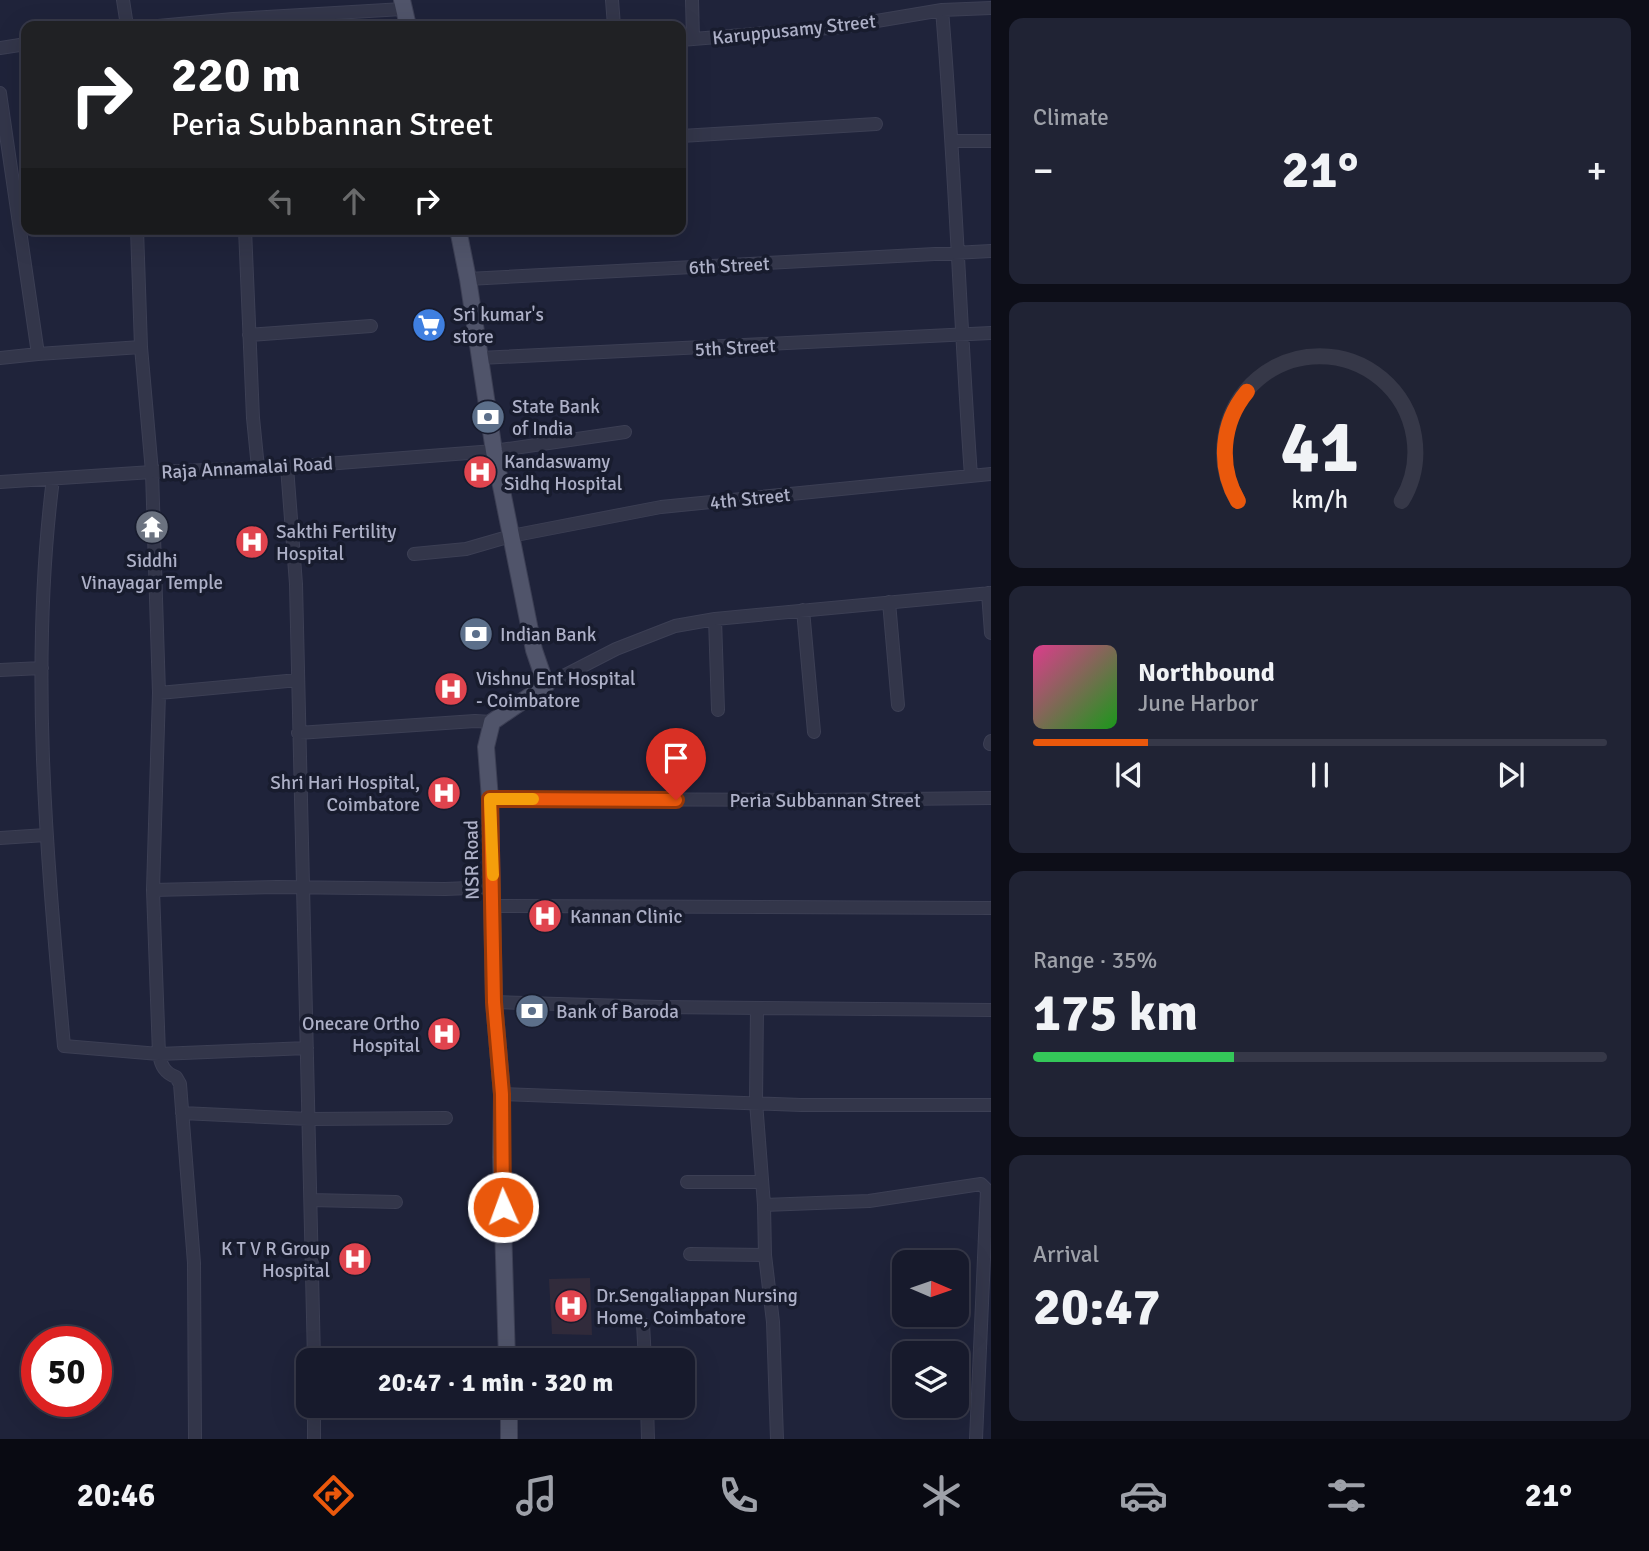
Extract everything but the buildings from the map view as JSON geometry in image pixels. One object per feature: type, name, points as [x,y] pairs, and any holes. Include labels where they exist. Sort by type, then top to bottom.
[{"type":"main road","points":[[459,235],[494,451],[534,650],[546,685],[492,722]]},
{"type":"main road","name":"NSR Road","points":[[492,722],[486,747],[493,887],[494,1002],[502,1094],[501,1157],[507,1348]]},
{"type":"main road","points":[[509,1418],[509,1439]]},
{"type":"street","points":[[123,0],[126,21]]},
{"type":"street","points":[[612,0],[614,21]]},
{"type":"street","points":[[687,39],[692,0]]},
{"type":"street","points":[[252,21],[402,5]]},
{"type":"street","name":"Karuppusamy Street","points":[[687,39],[841,27],[925,6],[942,10],[987,5]]},
{"type":"street","points":[[942,10],[953,141],[961,335],[971,476]]},
{"type":"street","points":[[0,48],[21,45]]},
{"type":"street","points":[[0,93],[38,354]]},
{"type":"street","points":[[686,136],[876,124]]},
{"type":"street","points":[[953,141],[991,141]]},
{"type":"street","points":[[137,235],[141,347],[152,472],[159,693],[153,890],[159,1054],[161,1065],[176,1077],[180,1084],[194,1263],[195,1439]]},
{"type":"street","points":[[245,235],[258,468]]},
{"type":"street","name":"6th Street","points":[[468,279],[991,251]]},
{"type":"street","points":[[249,335],[371,326]]},
{"type":"street","name":"5th Street","points":[[480,358],[991,333]]},
{"type":"street","points":[[0,358],[141,347]]},
{"type":"street","name":"Raja Annamalai Road","points":[[0,482],[287,467],[494,451],[625,432]]},
{"type":"street","points":[[287,467],[296,584],[314,1348]]},
{"type":"street","name":"4th Street","points":[[414,554],[466,549],[511,536],[661,507],[991,474]]},
{"type":"street","points":[[53,479],[45,539],[42,775],[64,1046],[159,1054],[307,1048]]},
{"type":"street","points":[[546,685],[615,649],[676,626],[715,619],[990,593],[991,634]]},
{"type":"street","points":[[889,602],[898,705]]},
{"type":"street","points":[[803,610],[814,732]]},
{"type":"street","points":[[715,619],[718,710]]},
{"type":"street","points":[[0,670],[42,668]]},
{"type":"street","points":[[159,693],[298,680]]},
{"type":"street","points":[[299,733],[492,722]]},
{"type":"street","name":"Peria Subbannan Street","points":[[490,799],[991,798]]},
{"type":"street","points":[[0,838],[46,835]]},
{"type":"street","points":[[153,890],[493,887]]},
{"type":"street","points":[[493,906],[991,908]]},
{"type":"street","points":[[494,1002],[991,1010]]},
{"type":"street","points":[[757,1008],[757,1102],[765,1255],[773,1322],[777,1439]]},
{"type":"street","points":[[502,1094],[801,1105],[991,1105]]},
{"type":"street","points":[[182,1113],[309,1119],[446,1118]]},
{"type":"street","points":[[687,1182],[762,1182]]},
{"type":"street","points":[[764,1205],[869,1201],[981,1184],[987,1190],[976,1439]]},
{"type":"street","points":[[311,1200],[396,1202]]},
{"type":"street","points":[[690,1254],[765,1255]]},
{"type":"street","points":[[643,1324],[644,1348]]},
{"type":"street","points":[[314,1418],[314,1439]]},
{"type":"street","points":[[647,1418],[648,1439]]},
{"type":"shaded area","name":"Dr.Sengaliappan Nursing Home, Coimbatore","points":[[590,1278],[592,1335],[552,1334],[549,1279]]},
{"type":"slow traffic","points":[[493,875],[490,799],[533,799]]},
{"type":"place","name":"Sri kumar's store","points":[[429,325]]},
{"type":"place","name":"State Bank of India","points":[[488,417]]},
{"type":"place","name":"Kandaswamy Sidhq Hospital","points":[[480,472]]},
{"type":"place","name":"Siddhi Vinayagar Temple","points":[[152,527]]},
{"type":"place","name":"Sakthi Fertility Hospital","points":[[252,542]]},
{"type":"place","name":"Indian Bank","points":[[476,634]]},
{"type":"place","name":"Vishnu Ent Hospital - Coimbatore","points":[[451,689]]},
{"type":"place","name":"Shri Hari Hospital, Coimbatore","points":[[444,793]]},
{"type":"place","name":"Kannan Clinic","points":[[545,916]]},
{"type":"place","name":"Bank of Baroda","points":[[532,1011]]},
{"type":"place","name":"Onecare Ortho Hospital","points":[[444,1034]]},
{"type":"place","name":"K T V R Group Hospital","points":[[355,1259]]},
{"type":"place","name":"Dr.Sengaliappan Nursing Home, Coimbatore","points":[[571,1306]]},
{"type":"route","points":[[503,1207],[502,1094],[494,1002],[490,799],[676,800]]}]
